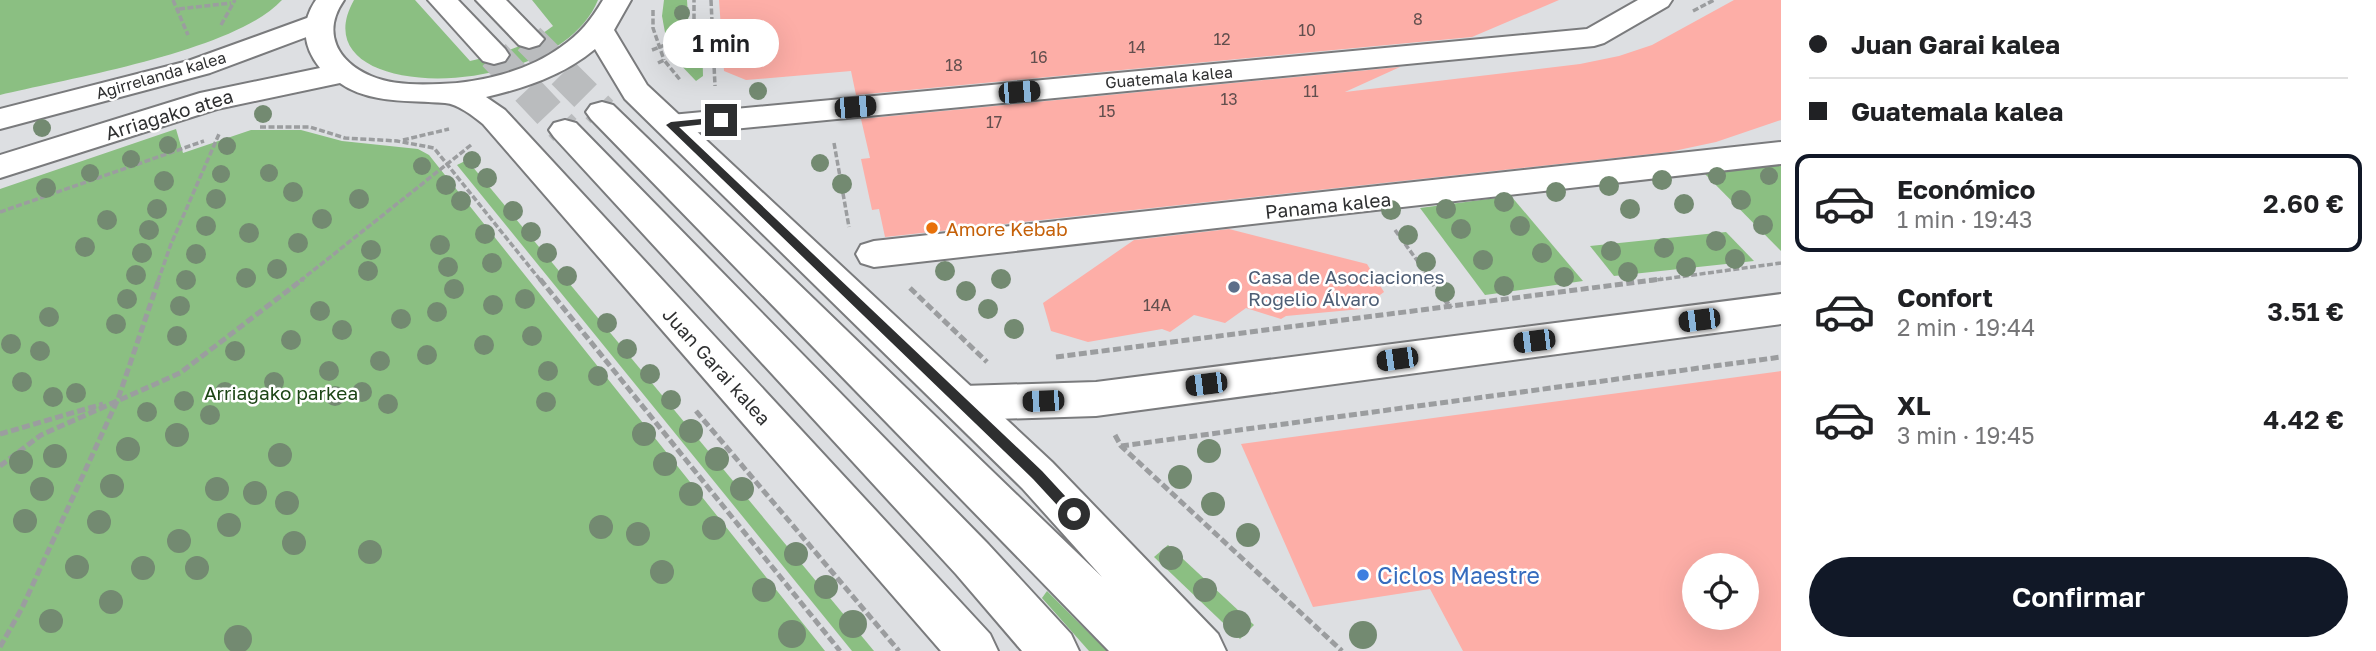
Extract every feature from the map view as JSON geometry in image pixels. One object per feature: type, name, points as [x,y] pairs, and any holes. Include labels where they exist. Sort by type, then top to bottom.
[{"type":"main road","points":[[442,0],[494,55]]},
{"type":"main road","points":[[324,11],[321,50],[341,73],[371,86],[409,93],[447,114],[497,85],[539,71],[574,52],[600,31],[614,11],[617,0]]},
{"type":"main road","name":"Guatemala kalea","points":[[671,125],[1594,37],[1658,0]]},
{"type":"main road","name":"Agirrelanda kalea","points":[[0,119],[199,67],[324,11]]},
{"type":"main road","points":[[600,31],[624,76],[671,125],[1037,475],[1201,651]]},
{"type":"main road","name":"Arriagako atea","points":[[0,167],[211,100],[341,73]]},
{"type":"main road","name":"Juan Garai kalea","points":[[447,114],[484,109],[499,123],[973,651]]},
{"type":"main road","points":[[602,112],[1143,651]]},
{"type":"main road","points":[[565,130],[962,549],[1054,651]]},
{"type":"main road","name":"Panama kalea","points":[[874,254],[1781,153]]},
{"type":"main road","points":[[963,404],[1096,399],[1781,309]]},
{"type":"path","points":[[173,0],[179,9],[199,67]]},
{"type":"path","points":[[711,0],[716,89]]},
{"type":"path","points":[[179,9],[232,3]]},
{"type":"path","points":[[653,5],[653,28],[664,60]]},
{"type":"path","points":[[0,647],[22,608],[118,399],[171,244],[219,136],[218,121],[211,100]]},
{"type":"path","points":[[250,127],[310,127],[345,138],[397,141],[435,148],[840,651]]},
{"type":"path","points":[[0,212],[229,133]]},
{"type":"path","points":[[461,136],[481,154]]},
{"type":"path","points":[[1373,200],[1452,308]]},
{"type":"path","points":[[1047,358],[1781,264]]},
{"type":"path","points":[[1074,354],[1121,446],[1342,651]]},
{"type":"path","points":[[1121,446],[1781,357]]},
{"type":"path","points":[[0,434],[118,399]]},
{"type":"path","points":[[0,466],[41,435],[118,399]]},
{"type":"path","points":[[694,408],[898,651]]},
{"type":"green space","points":[[0,0],[282,0],[259,18],[228,34],[191,48],[108,71],[0,95]]},
{"type":"green space","points":[[354,0],[415,0],[470,61],[514,48],[553,26],[532,0],[598,0],[573,34],[534,59],[487,73],[438,78],[394,74],[361,59],[346,34]]},
{"type":"green space","points":[[664,0],[687,0],[689,31],[685,35],[675,39],[666,38],[662,16]]},
{"type":"green space","points":[[702,35],[703,76],[696,81],[675,59],[670,49]]},
{"type":"green space","name":"Arriagako parkea","points":[[176,129],[183,153],[251,130],[301,130],[342,141],[418,149],[429,155],[825,651],[0,651],[0,189]]},
{"type":"green space","points":[[467,160],[874,651],[852,651],[457,165]]},
{"type":"green space","points":[[1781,165],[1781,251],[1704,173]]},
{"type":"green space","points":[[1511,196],[1583,281],[1485,295],[1420,208]]},
{"type":"green space","points":[[1726,232],[1754,261],[1614,276],[1590,246]]},
{"type":"green space","points":[[1168,545],[1254,625],[1240,639],[1154,557]]},
{"type":"green space","points":[[1047,591],[1107,651],[1089,651],[1042,598]]},
{"type":"building","points":[[719,0],[1559,0],[1472,37],[856,95],[851,71],[746,80],[724,71]]},
{"type":"building","points":[[1734,0],[1781,0],[1781,120],[1716,142],[1669,152],[885,237],[879,209],[872,210],[861,159],[870,158],[861,119],[1400,67],[1345,92],[1580,64],[1619,56],[1652,45]]},
{"type":"building","name":"Casa de Asociaciones Rogelio Álvaro","points":[[1229,229],[1367,264],[1384,292],[1361,309],[1286,316],[1281,319],[1246,308],[1225,323],[1194,315],[1170,332],[1162,329],[1088,342],[1051,331],[1043,303],[1134,240]]},
{"type":"building","points":[[1781,371],[1781,651],[1463,651],[1430,589],[1313,607],[1241,444]]},
{"type":"tunnel","points":[[529,39],[602,112]]},
{"type":"tunnel","points":[[494,55],[565,130]]},
{"type":"place","name":"Amore Kebab","points":[[932,228]]},
{"type":"place","name":"Casa de Asociaciones Rogelio Álvaro","points":[[1234,287]]},
{"type":"place","name":"Ciclos Maestre","points":[[1363,575]]},
{"type":"route","points":[[721,120],[671,125],[1037,475],[1074,514]]}]
